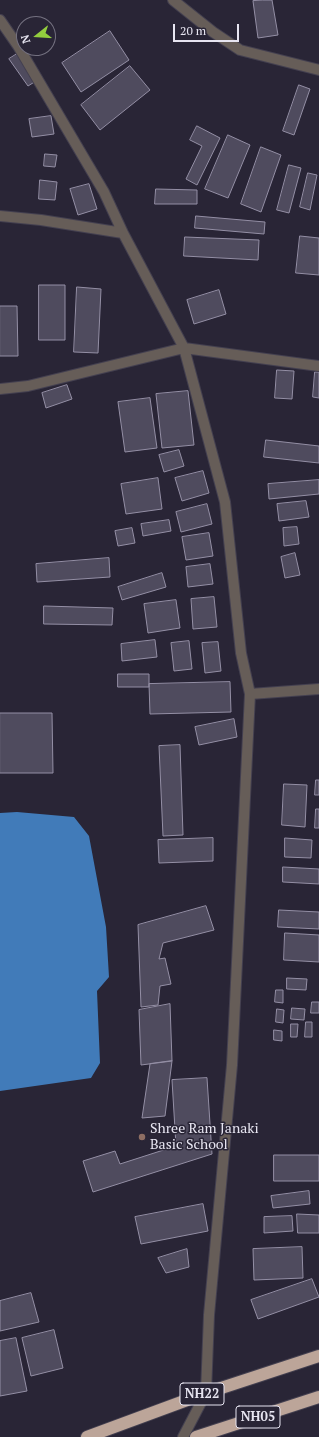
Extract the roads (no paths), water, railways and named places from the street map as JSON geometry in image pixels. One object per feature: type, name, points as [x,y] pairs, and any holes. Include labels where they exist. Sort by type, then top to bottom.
[{"type":"highway","name":"NH22","points":[[87,1437],[206,1393],[319,1356]]},
{"type":"highway","name":"NH05","points":[[196,1437],[319,1397]]},
{"type":"street","points":[[172,0],[213,32],[240,50],[319,70]]},
{"type":"street","points":[[0,20],[18,46],[104,192],[123,233],[184,348],[225,502],[241,653],[250,694],[232,1065],[209,1315],[206,1393],[183,1437]]},
{"type":"street","points":[[0,216],[41,220],[123,233]]},
{"type":"street","points":[[0,389],[28,386],[184,348],[319,366]]},
{"type":"street","points":[[250,694],[319,689]]},
{"type":"water","points":[[17,812],[74,817],[89,836],[106,927],[109,977],[97,991],[100,1063],[91,1078],[0,1091],[0,813]]},
{"type":"place","name":"Shree Ram Janaki Basic School","points":[[142,1137]]}]
